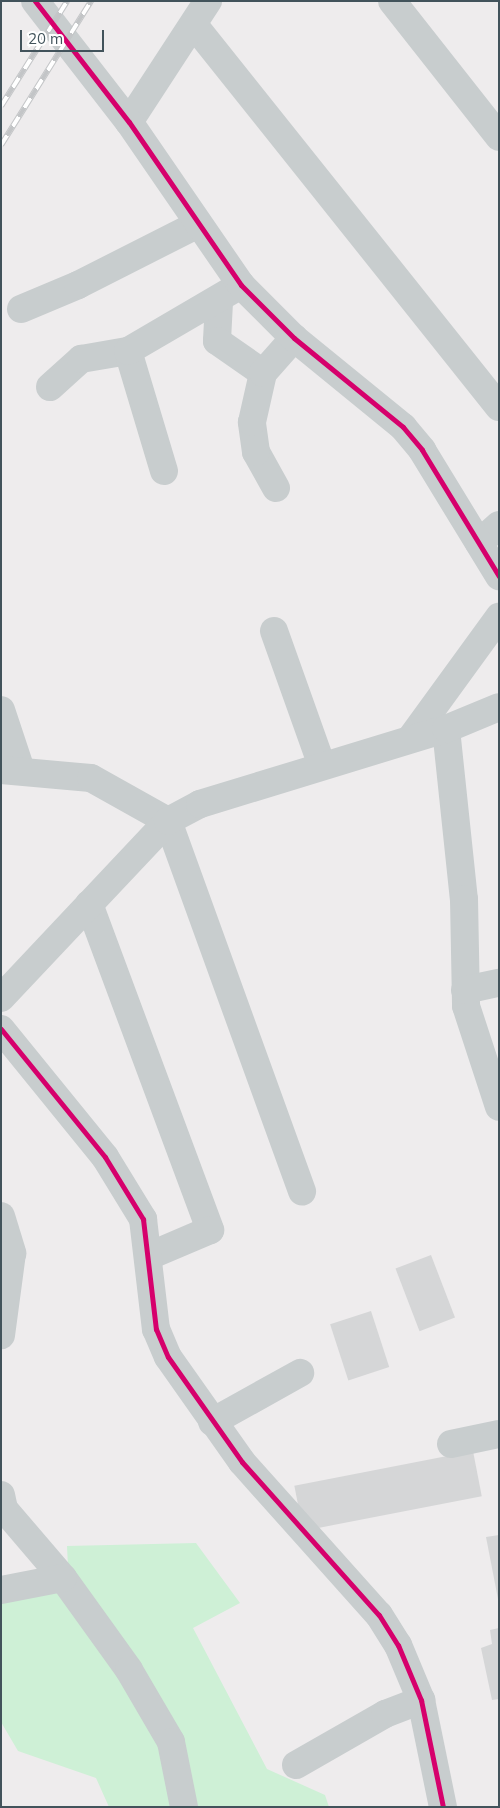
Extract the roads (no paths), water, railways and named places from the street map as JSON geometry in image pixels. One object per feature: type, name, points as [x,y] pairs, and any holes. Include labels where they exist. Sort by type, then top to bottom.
[{"type":"street","points":[[35,1],[129,122],[241,285],[294,338],[403,427],[489,534],[499,576]]},
{"type":"street","points":[[129,122],[208,1]]},
{"type":"street","points":[[392,1],[499,137]]},
{"type":"street","points":[[194,25],[499,406]]},
{"type":"street","points":[[21,308],[78,286],[198,224]]},
{"type":"street","points":[[50,387],[81,359],[128,351],[219,302],[241,285]]},
{"type":"street","points":[[219,302],[217,341],[263,373]]},
{"type":"street","points":[[276,488],[256,452],[252,422],[263,373],[294,338]]},
{"type":"street","points":[[128,351],[164,470]]},
{"type":"street","points":[[411,738],[499,618]]},
{"type":"street","points":[[274,631],[322,766]]},
{"type":"street","points":[[1,998],[168,821],[200,804],[411,738],[446,729],[499,707]]},
{"type":"street","points":[[1,710],[11,770],[91,778],[168,821],[302,1191]]},
{"type":"street","points":[[446,729],[464,899],[466,1006],[499,1107]]},
{"type":"street","points":[[88,904],[210,1230],[149,1256]]},
{"type":"street","points":[[465,990],[499,983]]},
{"type":"street","points":[[1,1029],[104,1157],[143,1219],[149,1256],[156,1329],[168,1357],[212,1422],[379,1615],[421,1700],[444,1807]]},
{"type":"street","points":[[1,1335],[12,1253],[3,1222]]},
{"type":"street","points":[[212,1422],[300,1373]]},
{"type":"street","points":[[451,1444],[499,1434]]},
{"type":"street","points":[[1,1495],[4,1508],[63,1578],[129,1670],[171,1742],[184,1807]]},
{"type":"street","points":[[1,1590],[63,1578]]},
{"type":"street","points":[[296,1766],[385,1714],[421,1700]]},
{"type":"railway","points":[[1,106],[67,1]]},
{"type":"railway","points":[[1,145],[91,1]]}]
